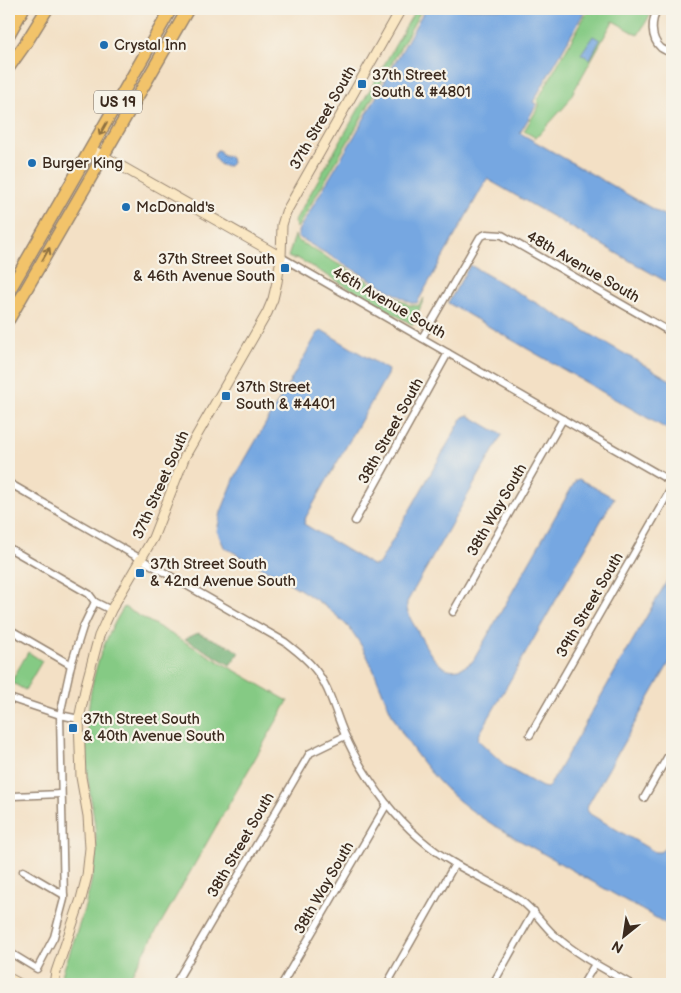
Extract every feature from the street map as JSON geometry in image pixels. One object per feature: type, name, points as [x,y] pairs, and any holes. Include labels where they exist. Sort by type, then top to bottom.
[{"type":"highway","points":[[10,32],[23,9]]},
{"type":"highway","points":[[9,67],[47,9]]},
{"type":"highway","name":"US 19","points":[[9,291],[172,9]]},
{"type":"highway","name":"US 19","points":[[9,320],[188,9]]},
{"type":"highway","points":[[22,296],[18,289],[24,276],[25,263]]},
{"type":"highway","points":[[9,291],[12,296],[9,306]]},
{"type":"street","name":"37th Street South","points":[[54,984],[56,972],[87,876],[90,848],[88,816],[81,778],[79,719],[99,636],[111,610],[154,538],[185,456],[267,313],[273,299],[281,257],[282,225],[286,212],[401,9]]},
{"type":"street","points":[[658,9],[653,17],[652,31],[660,47],[672,54]]},
{"type":"street","points":[[144,56],[150,75]]},
{"type":"street","name":"46th Avenue South","points":[[91,149],[672,482]]},
{"type":"street","name":"48th Avenue South","points":[[422,338],[480,237],[486,234],[502,235],[672,333]]},
{"type":"street","name":"38th Street South","points":[[355,521],[448,353]]},
{"type":"street","name":"38th Way South","points":[[453,612],[563,419]]},
{"type":"street","points":[[9,484],[285,642],[302,655],[315,668],[326,687],[345,736],[387,804],[429,845],[455,864],[519,900],[534,911],[551,932],[572,949],[631,984]]},
{"type":"street","name":"39th Street South","points":[[530,735],[672,487]]},
{"type":"street","points":[[9,548],[89,594],[95,602],[111,610]]},
{"type":"street","points":[[9,952],[37,969],[54,937],[64,896],[60,715],[71,665],[83,627],[95,602]]},
{"type":"street","points":[[9,630],[71,665]]},
{"type":"street","points":[[9,698],[60,715],[79,719]]},
{"type":"street","name":"38th Street South","points":[[175,984],[310,753],[345,736]]},
{"type":"street","points":[[644,798],[672,749]]},
{"type":"street","points":[[14,796],[62,794]]},
{"type":"street","name":"38th Way South","points":[[282,984],[387,804]]},
{"type":"street","points":[[386,984],[455,864]]},
{"type":"street","points":[[23,871],[64,896]]},
{"type":"street","points":[[493,984],[534,911]]},
{"type":"street","points":[[583,984],[595,964]]},
{"type":"street","name":"37th Street South","points":[[46,984],[56,972]]},
{"type":"street","points":[[9,978],[20,984]]},
{"type":"green space","points":[[416,9],[422,9],[353,133],[297,228],[294,222]]},
{"type":"green space","points":[[589,9],[654,9],[638,35],[613,21],[566,105],[536,138],[524,131],[539,106],[537,101]]},
{"type":"green space","points":[[295,235],[296,239],[300,242],[409,305],[418,306],[424,298],[413,325],[297,258],[288,257]]},
{"type":"green space","points":[[124,607],[288,701],[126,984],[59,984],[83,914],[95,859],[96,841],[86,758],[88,709],[98,663],[109,635]]},
{"type":"green space","points":[[198,633],[231,647],[239,653],[230,665],[185,639]]},
{"type":"green space","points":[[28,652],[42,661],[25,690],[11,682]]},
{"type":"water","points":[[425,9],[586,9],[533,102],[537,104],[520,133],[672,220],[672,285],[487,179],[417,303],[411,303],[298,237],[298,231],[355,135]]},
{"type":"water","points":[[593,36],[600,40],[590,59],[581,54]]},
{"type":"water","points":[[217,150],[223,156],[231,158],[232,163],[229,166],[223,166],[217,162],[214,154]]},
{"type":"water","points":[[470,265],[672,381],[672,432],[448,303]]},
{"type":"water","points":[[323,331],[388,370],[387,375],[306,517],[304,524],[372,565],[377,565],[380,562],[463,417],[468,415],[502,435],[407,602],[410,618],[429,651],[440,664],[454,670],[473,661],[576,480],[579,479],[614,498],[479,735],[478,740],[508,768],[542,787],[547,788],[550,785],[672,572],[672,658],[588,805],[587,810],[590,814],[655,852],[663,850],[672,834],[672,927],[506,833],[458,800],[430,772],[408,742],[390,710],[363,648],[350,629],[324,605],[308,594],[224,547],[217,531],[221,512],[235,477],[316,336],[319,332]]},
{"type":"place","name":"Crystal Inn","points":[[104,45]]},
{"type":"place","name":"37th Street South & #4801","points":[[362,84]]},
{"type":"place","name":"Burger King","points":[[32,163]]},
{"type":"place","name":"McDonald's","points":[[126,207]]},
{"type":"place","name":"37th Street South & 46th Avenue South","points":[[285,268]]},
{"type":"place","name":"37th Street South & #4401","points":[[226,396]]},
{"type":"place","name":"37th Street South & 42nd Avenue South","points":[[140,573]]},
{"type":"place","name":"37th Street South & 40th Avenue South","points":[[73,728]]}]
